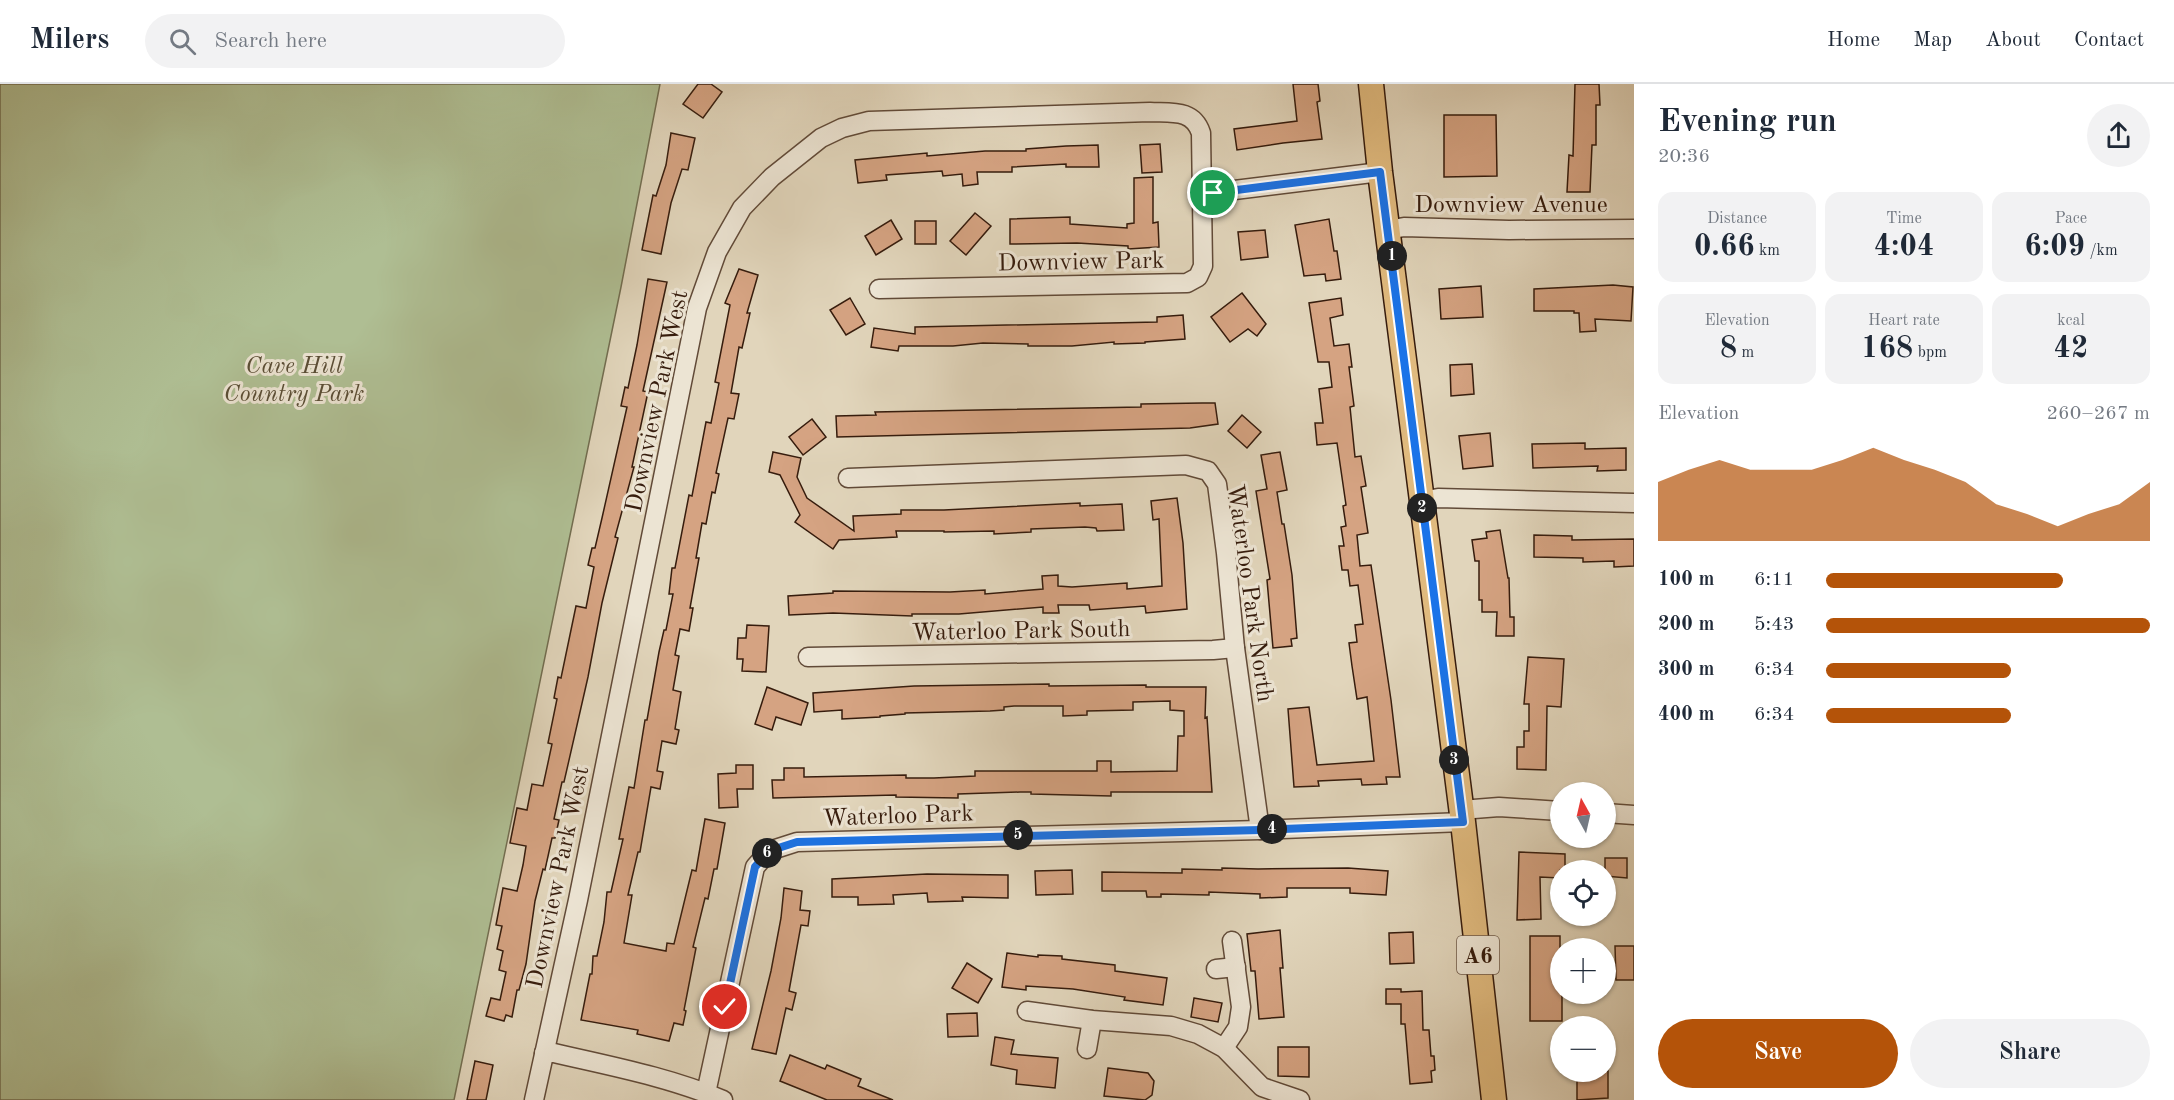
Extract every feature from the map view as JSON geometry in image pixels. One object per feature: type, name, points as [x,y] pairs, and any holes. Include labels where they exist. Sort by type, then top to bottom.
[{"type":"main road","name":"A6","points":[[1371,84],[1380,172],[1462,816],[1494,1100]]},
{"type":"street","name":"Downview Park West","points":[[534,1100],[578,900],[698,308],[717,252],[742,208],[772,177],[821,138],[842,128],[869,121],[1175,113],[1190,116],[1197,122],[1201,133]]},
{"type":"street","name":"Downview Park","points":[[879,289],[1187,283],[1197,277],[1203,267],[1201,133]]},
{"type":"street","points":[[1202,194],[1380,172]]},
{"type":"street","name":"Downview Avenue","points":[[1388,230],[1404,227],[1509,230],[1634,229]]},
{"type":"street","name":"Waterloo Park North","points":[[848,478],[1186,465],[1208,471],[1217,484],[1235,648],[1260,830]]},
{"type":"street","points":[[1421,501],[1438,498],[1634,503]]},
{"type":"street","name":"Waterloo Park South","points":[[808,657],[1201,651],[1235,648]]},
{"type":"street","name":"Waterloo Park","points":[[715,1096],[755,867],[769,851],[797,842],[1260,830],[1462,816],[1499,807],[1550,810]]},
{"type":"street","points":[[1616,814],[1634,815]]},
{"type":"street","points":[[1224,1048],[1238,1027],[1241,1007],[1232,941]]},
{"type":"street","points":[[1216,969],[1236,967]]},
{"type":"street","points":[[1027,1011],[1092,1020],[1171,1026],[1198,1034],[1224,1048],[1262,1087],[1300,1100]]},
{"type":"street","points":[[1087,1049],[1092,1020]]},
{"type":"street","points":[[543,1053],[554,1053],[630,1071],[715,1096]]},
{"type":"green space","name":"Cave Hill Country Park","points":[[0,84],[660,84],[621,287],[454,1100],[0,1100]]},
{"type":"building","points":[[698,84],[711,84],[722,92],[703,118],[683,104]]},
{"type":"building","points":[[1293,84],[1318,84],[1320,101],[1317,102],[1322,139],[1237,150],[1234,129],[1297,121]]},
{"type":"building","points":[[1575,84],[1599,84],[1600,105],[1596,105],[1596,145],[1592,145],[1590,192],[1567,192],[1569,155],[1573,156]]},
{"type":"building","points":[[1444,115],[1496,115],[1497,176],[1444,177]]},
{"type":"building","points":[[671,133],[695,138],[688,170],[682,169],[671,203],[661,254],[642,250],[653,195],[656,196],[666,165]]},
{"type":"building","points":[[1160,144],[1162,172],[1142,173],[1140,145]]},
{"type":"building","points":[[1098,145],[1099,167],[1066,167],[1066,164],[1012,167],[1012,172],[977,172],[978,184],[963,186],[962,174],[943,176],[942,171],[886,175],[887,180],[858,183],[855,160],[927,153],[927,156]]},
{"type":"building","points":[[1153,177],[1153,223],[1158,222],[1159,247],[1128,249],[1128,246],[1077,243],[1010,244],[1010,219],[1070,217],[1070,224],[1127,228],[1127,224],[1134,223],[1134,178]]},
{"type":"building","points":[[975,213],[991,226],[966,255],[950,241]]},
{"type":"building","points":[[1329,219],[1341,279],[1326,281],[1325,274],[1304,276],[1295,225]]},
{"type":"building","points":[[891,220],[902,239],[876,255],[865,236]]},
{"type":"building","points":[[915,221],[936,221],[936,244],[915,244]]},
{"type":"building","points":[[1265,230],[1268,257],[1241,260],[1238,232]]},
{"type":"building","points":[[739,269],[758,275],[747,313],[750,313],[742,348],[739,347],[731,393],[739,394],[734,419],[728,418],[716,473],[719,474],[715,493],[712,492],[706,524],[702,523],[689,631],[680,629],[675,655],[679,656],[673,690],[681,692],[675,729],[679,730],[676,744],[662,741],[657,771],[663,772],[660,789],[651,787],[640,852],[638,852],[628,895],[632,895],[624,943],[666,951],[667,943],[674,944],[692,870],[696,871],[705,819],[725,823],[717,869],[714,869],[708,899],[705,898],[693,947],[696,948],[683,1025],[674,1023],[669,1041],[637,1034],[638,1030],[581,1020],[590,974],[592,974],[593,956],[597,956],[604,922],[607,892],[611,892],[623,839],[619,839],[629,787],[634,788],[645,720],[647,720],[664,630],[666,630],[673,594],[669,594],[672,568],[675,568],[689,495],[692,496],[706,422],[711,423],[719,383],[715,382],[730,305],[725,303]]},
{"type":"building","points":[[648,279],[667,282],[643,391],[648,392],[632,467],[634,467],[615,537],[618,538],[602,603],[588,677],[554,819],[559,820],[555,838],[552,838],[535,901],[526,964],[519,990],[517,990],[512,1017],[506,1015],[504,1021],[486,1016],[491,998],[500,1000],[506,972],[499,970],[503,951],[497,949],[502,926],[496,925],[503,888],[517,891],[526,846],[510,843],[517,808],[527,810],[532,784],[543,786],[552,744],[548,743],[557,699],[554,698],[558,677],[561,678],[576,606],[586,608],[594,567],[588,565],[592,548],[595,548],[627,407],[621,406],[625,387],[628,388]]},
{"type":"building","points":[[1613,285],[1633,287],[1631,321],[1595,319],[1596,331],[1580,332],[1579,313],[1534,311],[1534,289]]},
{"type":"building","points":[[1481,286],[1483,317],[1441,319],[1439,289]]},
{"type":"building","points":[[1242,293],[1266,324],[1257,336],[1248,329],[1230,342],[1211,317]]},
{"type":"building","points":[[850,298],[865,324],[846,335],[830,310]]},
{"type":"building","points":[[1341,298],[1343,315],[1330,318],[1334,346],[1349,344],[1352,367],[1349,367],[1354,406],[1350,407],[1355,457],[1361,456],[1366,486],[1361,487],[1368,533],[1357,535],[1360,566],[1371,565],[1400,777],[1386,777],[1387,784],[1362,785],[1361,779],[1318,781],[1319,786],[1294,787],[1288,709],[1309,707],[1317,765],[1374,761],[1367,697],[1357,699],[1349,643],[1357,642],[1355,625],[1363,624],[1358,585],[1350,586],[1348,570],[1342,570],[1339,546],[1344,546],[1341,527],[1346,526],[1343,506],[1346,505],[1337,443],[1317,445],[1315,423],[1323,423],[1319,389],[1332,387],[1329,362],[1318,362],[1309,303]]},
{"type":"building","points":[[1183,315],[1185,339],[1072,346],[983,343],[953,346],[899,346],[898,351],[871,347],[874,328],[915,334],[915,327],[1157,322],[1157,317]]},
{"type":"building","points":[[1472,364],[1474,394],[1451,396],[1450,365]]},
{"type":"building","points":[[1215,403],[1218,424],[1190,428],[837,437],[836,416],[876,415],[875,412],[1141,407],[1141,404]]},
{"type":"building","points":[[1242,415],[1261,432],[1247,448],[1228,431]]},
{"type":"building","points":[[812,419],[826,437],[803,455],[789,437]]},
{"type":"building","points":[[1490,433],[1493,466],[1463,469],[1459,436]]},
{"type":"building","points":[[1585,443],[1585,449],[1626,448],[1626,470],[1597,471],[1598,466],[1533,468],[1532,444]]},
{"type":"building","points":[[773,452],[801,458],[797,477],[807,498],[854,531],[853,516],[901,514],[901,510],[1080,503],[1080,506],[1122,504],[1124,530],[1097,531],[1096,528],[1085,527],[1031,529],[1031,532],[994,534],[994,531],[896,531],[897,537],[839,540],[833,549],[795,522],[800,515],[780,475],[769,472]]},
{"type":"building","points":[[1280,452],[1287,490],[1277,492],[1292,575],[1297,638],[1291,639],[1292,646],[1273,648],[1267,580],[1270,579],[1256,491],[1267,489],[1261,455]]},
{"type":"building","points":[[1177,498],[1183,543],[1187,609],[1146,613],[1145,606],[1090,610],[1089,605],[1058,605],[1059,613],[1043,613],[1043,607],[959,614],[912,614],[912,616],[833,613],[789,615],[788,596],[833,593],[833,591],[985,590],[985,594],[1043,589],[1042,576],[1058,575],[1058,586],[1127,583],[1127,589],[1162,586],[1159,519],[1153,520],[1151,501]]},
{"type":"building","points":[[1500,530],[1509,578],[1510,617],[1514,617],[1514,636],[1496,636],[1497,612],[1482,612],[1482,600],[1479,600],[1479,561],[1475,561],[1472,540],[1487,538],[1486,532]]},
{"type":"building","points":[[1534,535],[1572,536],[1572,540],[1634,539],[1634,566],[1614,567],[1614,561],[1583,562],[1583,558],[1534,557]]},
{"type":"building","points":[[747,625],[769,626],[766,672],[742,671],[743,659],[737,659],[738,638],[746,638]]},
{"type":"building","points":[[1528,657],[1564,659],[1561,707],[1547,706],[1546,770],[1517,769],[1517,747],[1524,747],[1524,731],[1529,731],[1529,704],[1524,704]]},
{"type":"building","points":[[1049,684],[1049,686],[1206,687],[1205,718],[1207,717],[1212,792],[1111,792],[1111,796],[1020,792],[958,794],[958,798],[896,797],[896,795],[773,798],[772,780],[784,780],[784,768],[804,768],[804,777],[906,775],[906,778],[934,778],[975,776],[975,771],[1097,771],[1097,761],[1111,761],[1111,772],[1177,771],[1178,736],[1184,736],[1184,711],[1170,710],[1170,701],[1133,702],[1133,710],[1087,711],[1087,715],[1063,716],[1063,706],[1014,706],[1004,707],[1004,710],[905,713],[842,719],[842,710],[814,712],[813,693],[914,686]]},
{"type":"building","points":[[767,687],[808,703],[801,725],[776,717],[772,730],[755,724]]},
{"type":"building","points":[[736,765],[753,765],[753,789],[737,789],[738,807],[719,808],[718,774],[736,773]]},
{"type":"building","points":[[1519,852],[1565,854],[1565,860],[1550,860],[1550,878],[1540,877],[1541,919],[1517,920]]},
{"type":"building","points":[[1605,858],[1627,858],[1627,878],[1616,877],[1616,860],[1605,860]]},
{"type":"building","points":[[1222,868],[1348,868],[1388,871],[1386,895],[1350,893],[1350,888],[1287,888],[1287,897],[1260,898],[1260,894],[1209,892],[1209,895],[1161,894],[1161,897],[1147,897],[1146,891],[1102,891],[1102,872],[1182,873],[1182,869],[1222,870]]},
{"type":"building","points":[[1072,870],[1073,894],[1036,895],[1035,871]]},
{"type":"building","points":[[927,874],[1008,875],[1008,898],[962,897],[963,901],[928,902],[927,893],[893,895],[894,904],[858,905],[858,897],[832,897],[832,879]]},
{"type":"building","points":[[784,888],[802,891],[800,910],[810,911],[808,926],[801,925],[789,991],[796,993],[792,1010],[786,1008],[776,1054],[752,1049],[771,971]]},
{"type":"building","points":[[1280,930],[1284,1017],[1259,1019],[1255,971],[1251,971],[1247,934]]},
{"type":"building","points":[[1413,932],[1414,963],[1390,964],[1389,933]]},
{"type":"building","points":[[1530,936],[1560,936],[1560,938],[1550,938],[1550,1004],[1562,1004],[1562,1016],[1550,1016],[1550,1021],[1530,1021]]},
{"type":"building","points":[[1616,946],[1634,946],[1634,980],[1616,980]]},
{"type":"building","points":[[1007,953],[1038,957],[1038,955],[1062,956],[1062,959],[1115,965],[1115,971],[1167,978],[1163,1005],[1124,1000],[1125,997],[1073,989],[1026,986],[1026,990],[1002,987]]},
{"type":"building","points":[[967,963],[992,979],[978,1003],[952,988]]},
{"type":"building","points":[[1386,989],[1401,989],[1401,992],[1422,991],[1423,1030],[1429,1030],[1431,1056],[1434,1056],[1435,1070],[1431,1071],[1432,1082],[1410,1084],[1405,1024],[1401,1024],[1401,1004],[1386,1004]]},
{"type":"building","points":[[1194,998],[1222,1003],[1218,1022],[1191,1017]]},
{"type":"building","points":[[977,1013],[978,1036],[948,1037],[947,1014]]},
{"type":"building","points":[[995,1037],[1014,1040],[1011,1054],[1058,1058],[1055,1088],[1016,1084],[1017,1070],[991,1065]]},
{"type":"building","points":[[1278,1047],[1309,1047],[1309,1077],[1278,1076]]},
{"type":"building","points":[[790,1055],[825,1069],[827,1065],[861,1079],[858,1086],[893,1100],[827,1100],[780,1081]]},
{"type":"building","points":[[475,1061],[493,1065],[486,1100],[467,1100]]},
{"type":"building","points":[[1108,1068],[1148,1073],[1154,1081],[1152,1095],[1145,1100],[1104,1096]]},
{"type":"building","points":[[1577,1082],[1608,1082],[1608,1098],[1577,1100]]},
{"type":"route","points":[[725,1007],[755,867],[769,851],[797,842],[1260,830],[1463,822],[1380,172],[1213,193]]}]
